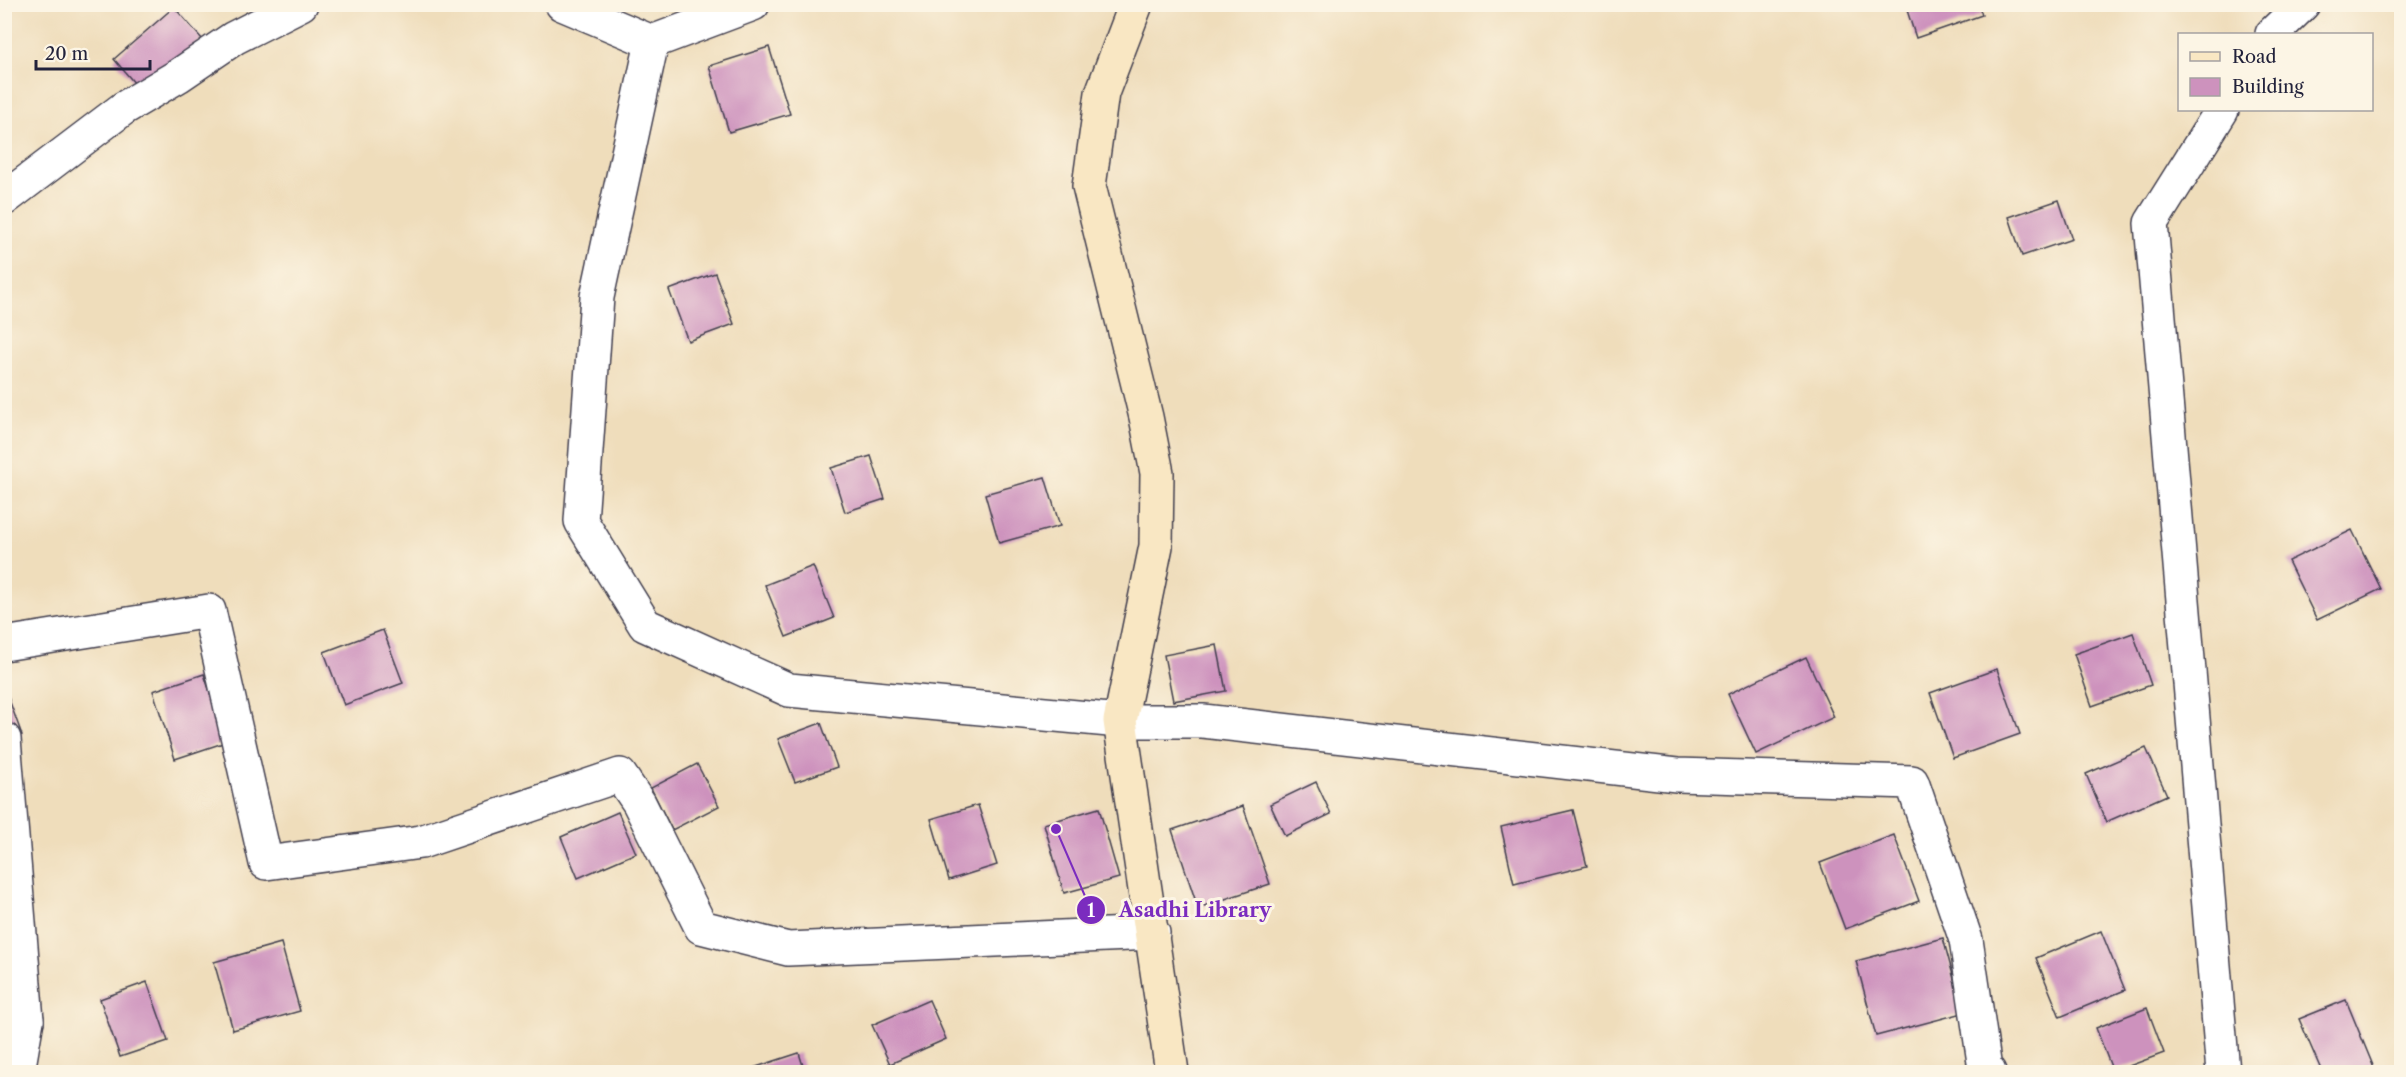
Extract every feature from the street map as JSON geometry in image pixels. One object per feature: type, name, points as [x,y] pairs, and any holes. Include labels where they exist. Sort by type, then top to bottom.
[{"type":"street","points":[[4,199],[124,108],[178,76],[234,38],[301,4]]},
{"type":"street","points":[[562,4],[652,42],[753,4]]},
{"type":"street","points":[[1136,4],[1102,93],[1089,186],[1146,417],[1157,473],[1156,546],[1120,721],[1172,1072]]},
{"type":"street","points":[[2273,33],[2303,4]]},
{"type":"street","points":[[652,42],[597,297],[581,521],[645,625],[789,690],[1120,721],[1203,721],[1677,775],[1912,782],[1966,940],[1985,1069],[1989,1072]]},
{"type":"street","points":[[2222,111],[2151,223],[2223,1072]]},
{"type":"street","points":[[4,644],[209,611],[266,863],[421,842],[620,775],[639,803],[701,927],[788,949],[1153,933]]},
{"type":"street","points":[[4,739],[18,1072]]},
{"type":"building","points":[[1905,4],[1978,4],[1982,15],[1916,38]]},
{"type":"building","points":[[174,7],[202,39],[141,91],[114,59]]},
{"type":"building","points":[[769,47],[790,114],[729,132],[709,66]]},
{"type":"building","points":[[2059,200],[2072,239],[2022,256],[2009,217]]},
{"type":"building","points":[[715,273],[734,324],[688,341],[669,290]]},
{"type":"building","points":[[871,456],[885,499],[845,512],[831,468]]},
{"type":"building","points":[[1045,477],[1060,526],[999,543],[985,494]]},
{"type":"building","points":[[2352,530],[2381,589],[2317,620],[2288,561]]},
{"type":"building","points":[[813,566],[834,618],[786,637],[765,585]]},
{"type":"building","points":[[383,630],[403,683],[344,705],[324,652]]},
{"type":"building","points":[[2133,633],[2151,685],[2092,706],[2074,654]]},
{"type":"building","points":[[1217,645],[1226,691],[1173,701],[1164,655]]},
{"type":"building","points":[[1806,657],[1834,717],[1756,754],[1728,694]]},
{"type":"building","points":[[1997,669],[2020,734],[1953,758],[1930,693]]},
{"type":"building","points":[[204,674],[226,742],[175,759],[153,691]]},
{"type":"building","points":[[4,686],[22,735],[4,742]]},
{"type":"building","points":[[821,723],[837,767],[795,782],[778,739]]},
{"type":"building","points":[[2146,748],[2167,795],[2106,822],[2086,774]]},
{"type":"building","points":[[697,764],[719,806],[672,830],[651,788]]},
{"type":"building","points":[[1316,782],[1331,814],[1285,836],[1270,804]]},
{"type":"building","points":[[978,805],[997,865],[949,880],[931,819]]},
{"type":"building","points":[[1243,806],[1270,884],[1198,908],[1172,830]]},
{"type":"building","points":[[1099,808],[1119,878],[1064,893],[1044,824]]},
{"type":"building","points":[[1573,810],[1587,866],[1514,884],[1501,827]]},
{"type":"building","points":[[618,812],[636,853],[578,878],[561,837]]},
{"type":"building","points":[[1894,835],[1919,901],[1845,929],[1820,863]]},
{"type":"building","points":[[2101,931],[2125,990],[2060,1017],[2036,958]]},
{"type":"building","points":[[1943,938],[1963,1013],[1876,1036],[1856,961]]},
{"type":"building","points":[[281,943],[300,1011],[233,1030],[214,962]]},
{"type":"building","points":[[147,982],[168,1041],[120,1057],[100,999]]},
{"type":"building","points":[[929,1000],[946,1039],[890,1064],[872,1025]]},
{"type":"building","points":[[2346,1000],[2374,1068],[2363,1072],[2322,1072],[2299,1019]]},
{"type":"building","points":[[2147,1008],[2164,1053],[2113,1072],[2096,1028]]},
{"type":"building","points":[[799,1053],[805,1072],[754,1072],[753,1068]]},
{"type":"place","name":"Asadhi Library","points":[[1056,829]]}]
